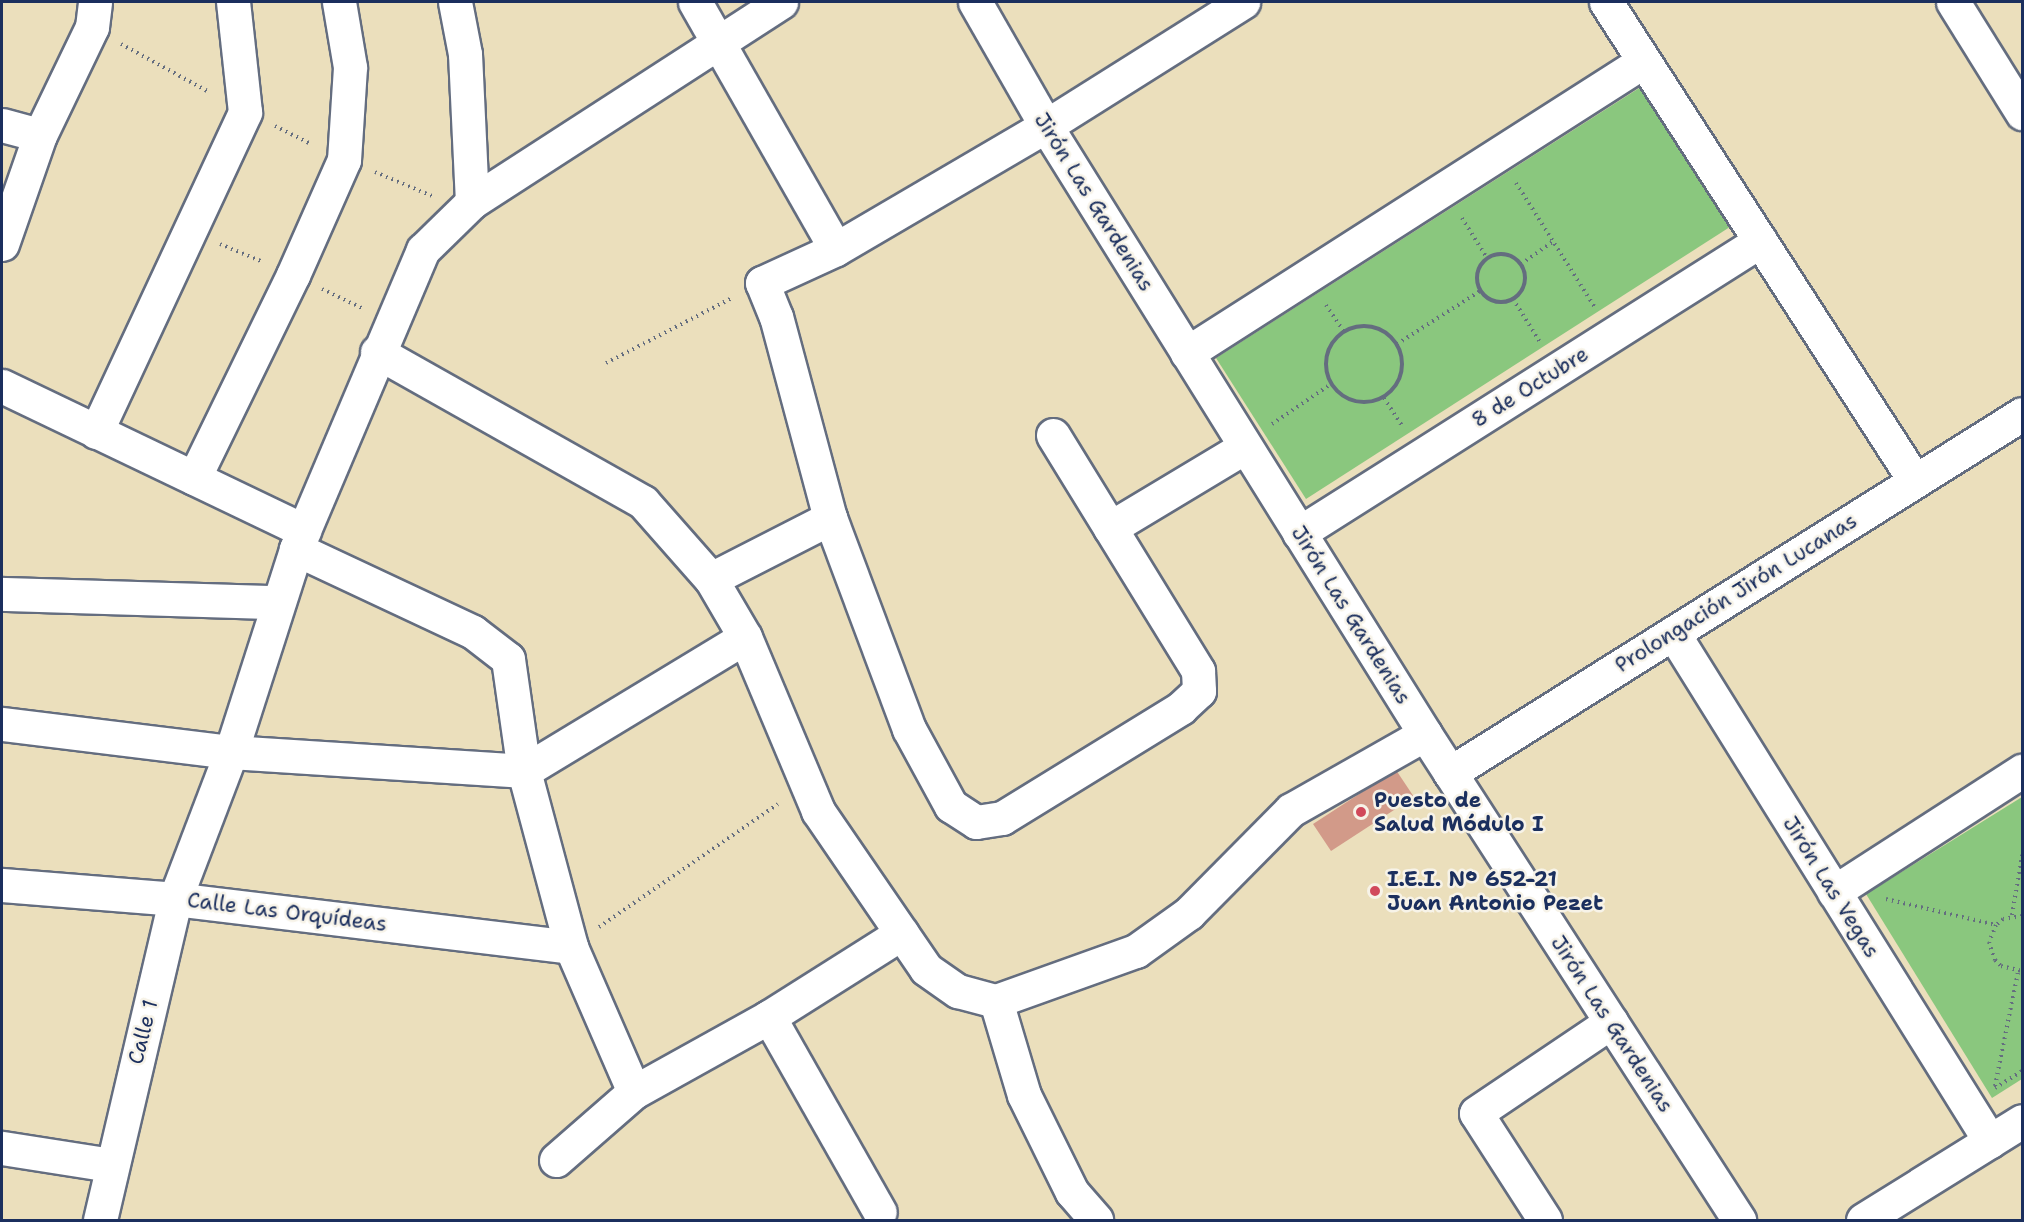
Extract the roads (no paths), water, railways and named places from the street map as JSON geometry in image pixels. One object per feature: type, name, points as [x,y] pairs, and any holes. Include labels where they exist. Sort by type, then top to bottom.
[{"type":"street","points":[[2,244],[40,135],[92,27],[95,2]]},
{"type":"street","points":[[96,432],[245,112],[233,2]]},
{"type":"street","points":[[194,478],[344,160],[350,68],[339,2]]},
{"type":"street","points":[[455,2],[465,54],[472,202]]},
{"type":"street","points":[[695,2],[716,43],[836,249]]},
{"type":"street","name":"Calle 1","points":[[100,1221],[110,1165],[175,899],[231,752],[277,602],[300,540],[377,352],[423,250],[472,202],[781,2]]},
{"type":"street","name":"Jirón Las Gardenias","points":[[975,2],[1046,126],[1187,353],[1256,437],[1299,533],[1425,734],[1739,1221]]},
{"type":"street","points":[[1053,435],[1198,671],[1199,691],[1181,708],[1002,818],[976,822],[951,806],[909,729],[830,518],[776,317],[762,283],[836,249],[1046,126],[1243,2]]},
{"type":"street","points":[[1605,2],[1915,481]]},
{"type":"street","points":[[1953,2],[2022,113]]},
{"type":"street","points":[[1187,353],[1644,61]]},
{"type":"street","points":[[2,125],[40,135]]},
{"type":"street","name":"8 de Octubre","points":[[1299,533],[1760,241]]},
{"type":"street","points":[[377,352],[643,502],[711,579],[745,637],[818,811],[926,969],[958,991],[996,1001],[1136,951],[1189,913],[1291,810],[1425,734]]},
{"type":"street","points":[[2,386],[194,478],[300,540],[472,632],[508,659],[524,771],[571,946],[634,1092]]},
{"type":"street","name":"Prolongación Jirón Lucanas","points":[[1450,773],[2022,414]]},
{"type":"street","points":[[1110,528],[1256,437]]},
{"type":"street","points":[[711,579],[830,518]]},
{"type":"street","points":[[2,594],[277,602]]},
{"type":"street","name":"Jirón Las Vegas","points":[[1673,633],[1990,1141]]},
{"type":"street","points":[[2,724],[231,752],[524,771],[745,637]]},
{"type":"street","points":[[1834,892],[2022,771]]},
{"type":"street","name":"Calle Las Orquídeas","points":[[2,885],[175,899],[571,946]]},
{"type":"street","points":[[556,1160],[634,1092],[769,1017],[902,933]]},
{"type":"street","points":[[996,1001],[1024,1095],[1072,1192],[1096,1221]]},
{"type":"street","points":[[769,1017],[880,1212]]},
{"type":"street","points":[[1545,1221],[1476,1113],[1611,1022]]},
{"type":"street","points":[[1863,1221],[2022,1121]]},
{"type":"street","points":[[2,1148],[110,1165]]},
{"type":"place","name":"Puesto de Salud Módulo I","points":[[1361,812]]},
{"type":"place","name":"I.E.I. N° 652-21 Juan Antonio Pezet","points":[[1375,891]]}]
